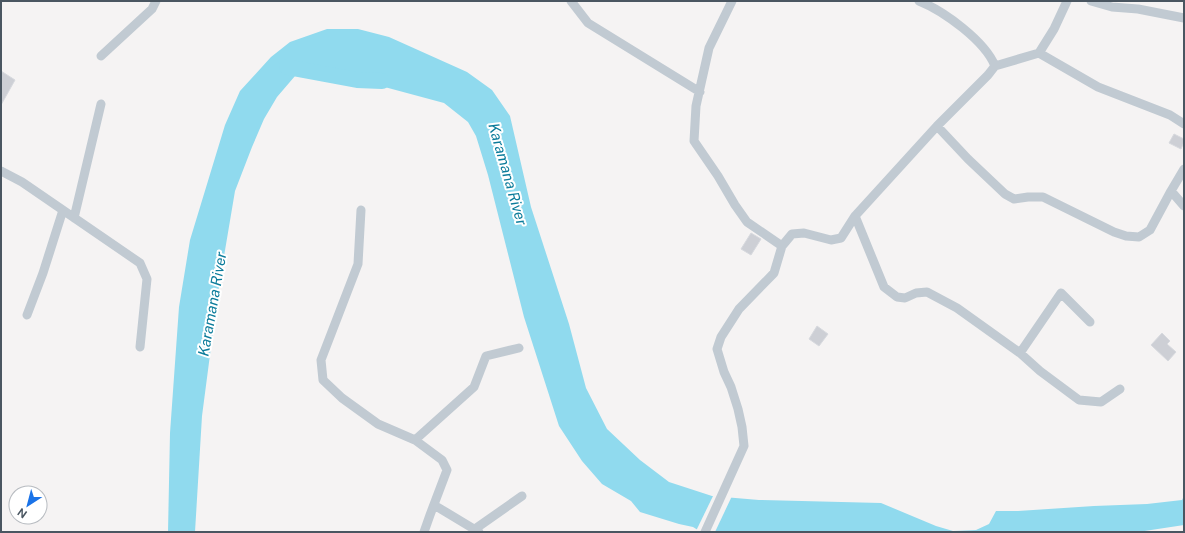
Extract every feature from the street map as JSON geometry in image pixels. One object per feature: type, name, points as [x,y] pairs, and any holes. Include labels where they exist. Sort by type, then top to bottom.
[{"type":"street","points":[[101,56],[152,9],[156,1]]},
{"type":"street","points":[[571,1],[588,23],[700,92]]},
{"type":"street","points":[[732,1],[709,48],[696,106],[694,141],[747,222],[782,246]]},
{"type":"street","points":[[920,1],[933,6],[956,22],[977,41],[992,58],[995,66]]},
{"type":"street","points":[[705,532],[744,446],[738,408],[724,372],[718,349],[721,336],[739,309],[774,273],[782,246],[792,234],[804,233],[831,240],[841,238],[855,216],[937,126],[988,75],[995,66],[1039,53],[1054,29],[1067,1]]},
{"type":"street","points":[[1091,1],[1112,7],[1138,9],[1184,18]]},
{"type":"street","points":[[1039,53],[1098,87],[1170,115],[1184,124]]},
{"type":"street","points":[[74,218],[101,104]]},
{"type":"street","points":[[937,126],[968,159],[1005,194],[1014,199],[1043,197],[1114,232],[1126,236],[1139,238],[1150,230],[1184,169]]},
{"type":"street","points":[[1,171],[22,182],[140,263],[147,279],[140,347]]},
{"type":"street","points":[[1171,191],[1184,206]]},
{"type":"street","points":[[27,315],[43,273],[63,210]]},
{"type":"street","points":[[361,210],[358,264],[320,360],[323,380],[342,398],[378,424],[415,440],[442,460],[447,470],[424,532]]},
{"type":"street","points":[[855,216],[884,287],[889,292],[897,297],[904,298],[916,293],[927,292],[957,308],[1020,353],[1040,371],[1079,400],[1101,402],[1120,389]]},
{"type":"street","points":[[1020,353],[1061,293],[1090,322]]},
{"type":"street","points":[[415,440],[474,387],[486,356],[519,348]]},
{"type":"street","points":[[434,505],[477,531],[522,496]]},
{"type":"water","points":[[327,29],[358,29],[389,37],[467,72],[492,90],[510,116],[531,207],[569,324],[586,388],[607,429],[640,460],[669,482],[712,496],[759,500],[881,503],[936,526],[953,531],[976,530],[989,524],[996,511],[1147,504],[1182,500],[1184,496],[1184,525],[1138,532],[701,532],[693,527],[640,512],[631,501],[602,484],[582,461],[559,426],[524,317],[488,175],[476,136],[468,122],[444,103],[314,68],[295,76],[277,97],[264,119],[235,191],[219,286],[202,416],[195,532],[168,532],[170,433],[179,307],[190,240],[225,125],[240,91],[271,57],[290,42]]},
{"type":"pier","points":[[714,494],[732,496],[715,532],[698,532],[696,531]]},
{"type":"building","points":[[1,71],[15,80],[1,105]]},
{"type":"building","points":[[1174,134],[1184,139],[1181,149],[1169,143]]},
{"type":"building","points":[[751,233],[761,239],[751,255],[741,249]]},
{"type":"building","points":[[817,326],[828,334],[819,346],[809,339]]},
{"type":"building","points":[[1162,333],[1170,341],[1167,344],[1176,352],[1168,361],[1151,345]]},
{"type":"waterway","name":"Karamana River","points":[[287,67],[357,80],[382,81]]}]
